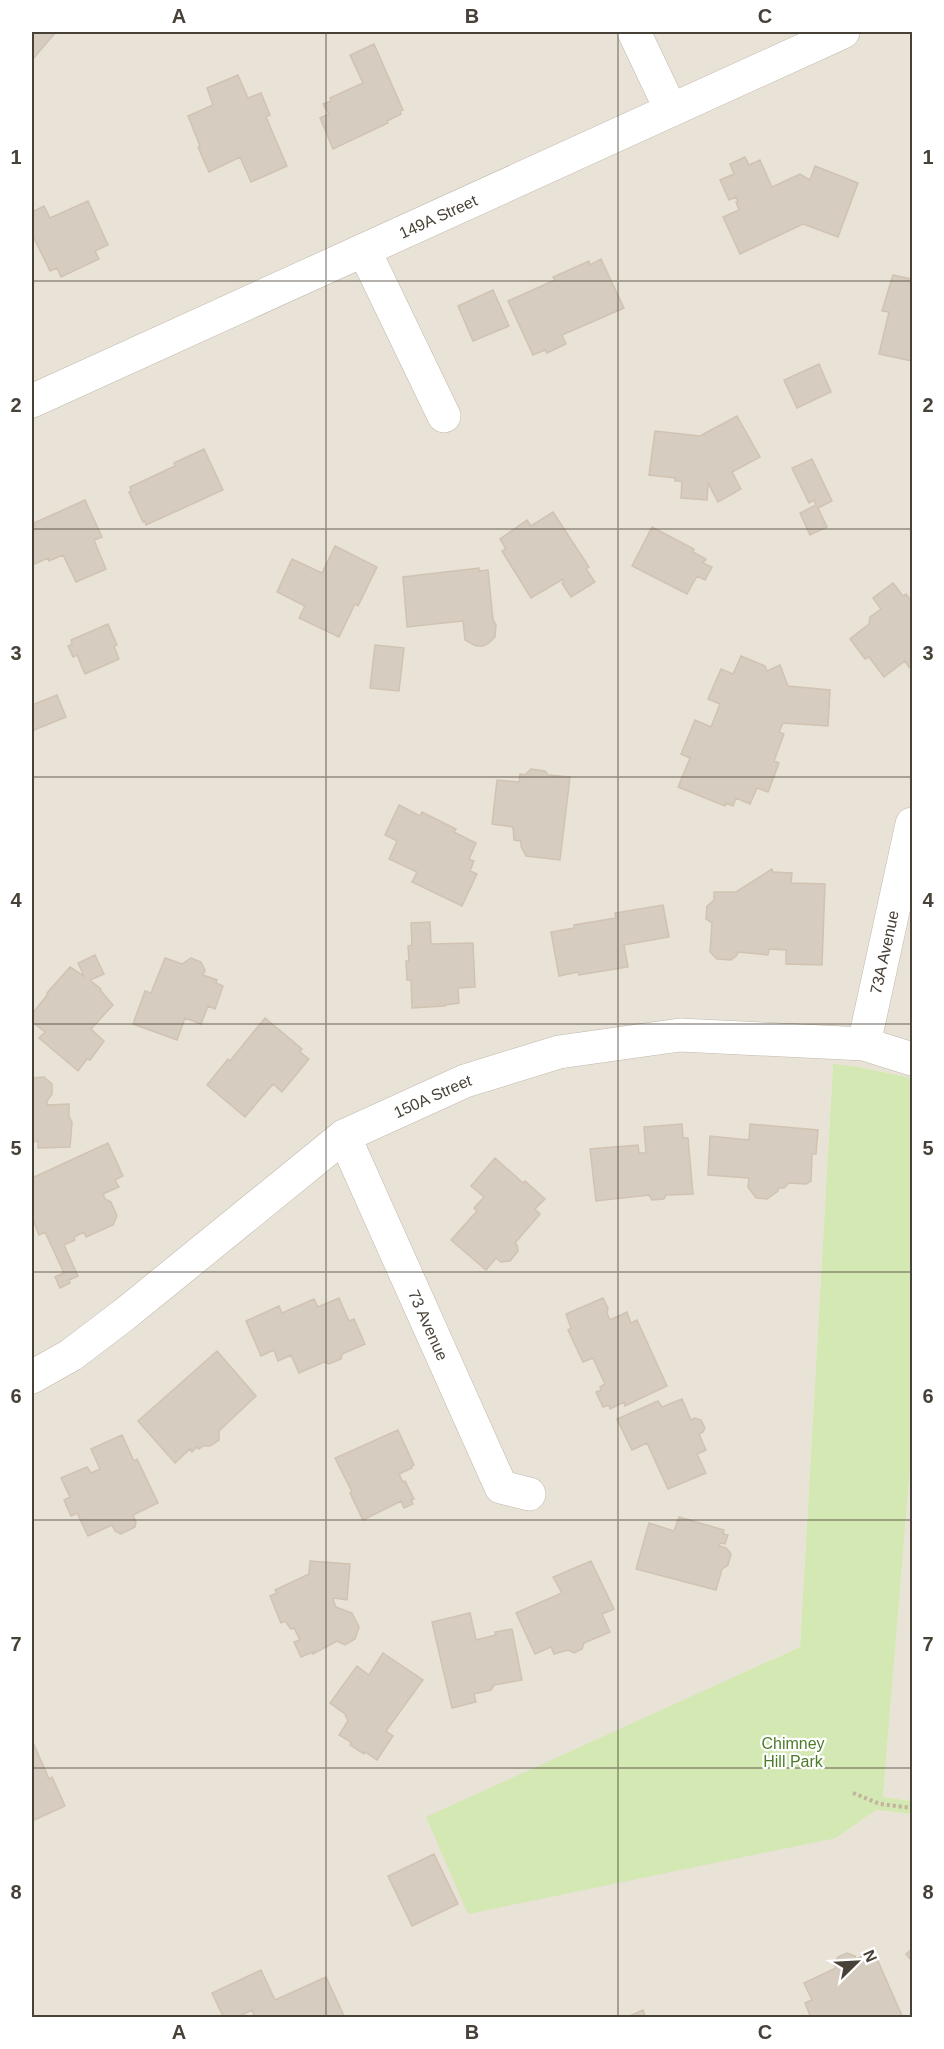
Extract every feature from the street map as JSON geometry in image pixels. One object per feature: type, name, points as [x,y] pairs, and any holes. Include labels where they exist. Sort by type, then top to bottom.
[{"type":"street","points":[[634,32],[671,110]]},
{"type":"street","name":"149A Street","points":[[32,401],[843,32]]},
{"type":"street","points":[[364,250],[444,416]]},
{"type":"street","name":"73A Avenue","points":[[864,1044],[912,824]]},
{"type":"street","name":"150A Street","points":[[32,1377],[71,1355],[125,1314],[344,1136],[465,1081],[559,1052],[680,1035],[864,1044],[912,1059]]},
{"type":"street","name":"73 Avenue","points":[[344,1136],[501,1487],[529,1494]]},
{"type":"path","points":[[853,1793],[880,1804],[912,1808]]},
{"type":"shaded area","points":[[32,32],[912,32],[912,1078],[859,1067],[833,1065],[800,1647],[426,1818],[836,1838],[876,1810],[912,1814],[912,2017],[32,2018]]},
{"type":"shaded area","points":[[912,1445],[912,1801],[883,1797]]},
{"type":"green space","name":"Chimney Hill Park","points":[[833,1064],[912,1078],[912,1445],[883,1797],[912,1801],[912,1814],[876,1810],[836,1838],[468,1914],[426,1817],[800,1647]]},
{"type":"building","points":[[32,32],[56,32],[32,60]]},
{"type":"building","points":[[374,44],[403,110],[400,111],[401,114],[387,121],[388,123],[333,149],[320,118],[329,114],[323,104],[331,101],[330,98],[363,83],[350,55]]},
{"type":"building","points":[[238,75],[248,98],[261,93],[270,115],[266,117],[287,166],[251,182],[240,157],[209,172],[188,116],[213,105],[207,88]]},
{"type":"building","points":[[745,157],[749,165],[760,160],[772,187],[800,174],[810,180],[815,166],[858,183],[838,237],[803,224],[740,254],[723,217],[739,210],[736,202],[738,202],[736,197],[729,200],[720,180],[734,174],[730,164]]},
{"type":"building","points":[[88,201],[108,245],[95,251],[99,259],[61,277],[57,268],[50,271],[32,234],[32,212],[44,206],[50,218]]},
{"type":"building","points":[[601,259],[624,308],[562,335],[566,344],[547,353],[545,350],[533,355],[508,301],[555,280],[553,277],[589,261],[590,265]]},
{"type":"building","points":[[893,275],[912,279],[912,361],[879,354],[889,312],[882,311]]},
{"type":"building","points":[[493,290],[509,326],[473,341],[458,306]]},
{"type":"building","points":[[819,364],[831,392],[797,408],[784,380]]},
{"type":"building","points":[[737,416],[760,457],[732,472],[741,489],[718,502],[708,483],[707,500],[681,498],[682,481],[649,475],[655,431],[700,436]]},
{"type":"building","points":[[204,449],[223,490],[146,525],[129,492],[130,487],[175,466],[174,463]]},
{"type":"building","points":[[812,459],[832,501],[818,508],[827,527],[810,535],[800,513],[816,505],[814,500],[809,503],[792,468]]},
{"type":"building","points":[[85,500],[102,537],[94,540],[106,569],[76,582],[63,555],[32,565],[34,523]]},
{"type":"building","points":[[553,512],[589,567],[586,569],[595,582],[571,597],[562,583],[563,579],[531,598],[502,551],[506,549],[500,539],[527,520],[531,526]]},
{"type":"building","points":[[652,527],[694,549],[693,552],[706,559],[703,563],[712,567],[705,580],[697,576],[687,594],[632,566]]},
{"type":"building","points":[[335,546],[377,567],[358,606],[355,604],[339,637],[299,618],[305,606],[277,592],[292,559],[322,573]]},
{"type":"building","points":[[479,568],[479,571],[488,570],[493,620],[496,625],[495,637],[489,643],[476,646],[465,640],[463,621],[407,627],[403,577]]},
{"type":"building","points":[[893,583],[903,596],[906,594],[912,602],[912,664],[909,667],[905,661],[884,677],[869,657],[865,659],[850,639],[869,624],[870,617],[881,609],[873,598]]},
{"type":"building","points":[[108,624],[117,645],[114,646],[119,659],[85,674],[77,655],[73,657],[68,646],[72,644],[71,640]]},
{"type":"building","points":[[375,645],[404,648],[399,691],[370,688]]},
{"type":"building","points":[[741,656],[765,666],[767,671],[780,665],[788,686],[830,690],[828,726],[783,723],[779,732],[784,734],[774,761],[779,763],[768,792],[757,788],[750,804],[736,798],[733,806],[726,803],[725,806],[678,787],[690,758],[681,754],[695,720],[711,727],[720,704],[708,699],[721,669],[733,674]]},
{"type":"building","points":[[57,695],[66,717],[32,731],[32,705]]},
{"type":"building","points":[[531,769],[545,771],[548,775],[570,777],[560,860],[526,856],[521,841],[514,840],[513,827],[492,824],[497,780],[519,782],[520,774],[525,775]]},
{"type":"building","points":[[399,805],[420,816],[422,812],[456,829],[454,832],[476,843],[469,859],[474,861],[470,871],[477,874],[462,906],[412,882],[417,872],[389,859],[397,841],[385,835]]},
{"type":"building","points":[[772,869],[773,872],[792,873],[791,883],[825,884],[822,965],[786,964],[786,950],[769,949],[768,955],[738,952],[731,960],[717,959],[710,952],[712,923],[706,919],[707,906],[714,900],[714,892],[736,892]]},
{"type":"building","points":[[663,905],[669,937],[624,945],[628,967],[559,976],[551,932],[574,928],[574,925],[616,918],[615,913]]},
{"type":"building","points":[[430,922],[431,944],[473,943],[475,987],[458,988],[459,1003],[412,1008],[411,980],[407,980],[406,961],[409,961],[408,946],[412,945],[411,923]]},
{"type":"building","points":[[95,955],[104,974],[90,980],[101,989],[113,1005],[91,1029],[104,1041],[90,1060],[87,1059],[78,1071],[39,1038],[45,1032],[32,1022],[32,1014],[70,967],[84,976],[78,963]]},
{"type":"building","points":[[165,958],[182,964],[191,958],[201,962],[205,970],[203,975],[217,980],[216,983],[223,986],[215,1009],[208,1006],[201,1024],[185,1018],[177,1040],[133,1024],[145,991],[151,993]]},
{"type":"building","points":[[265,1018],[302,1049],[300,1052],[309,1059],[282,1092],[273,1084],[245,1117],[207,1085]]},
{"type":"building","points":[[44,1077],[52,1084],[52,1094],[47,1105],[69,1104],[69,1117],[72,1122],[70,1147],[38,1148],[38,1141],[32,1142],[32,1078]]},
{"type":"building","points":[[682,1124],[683,1138],[688,1138],[693,1194],[666,1195],[664,1199],[652,1200],[649,1195],[596,1201],[590,1149],[638,1145],[639,1153],[646,1153],[644,1127]]},
{"type":"building","points":[[750,1124],[818,1130],[816,1154],[812,1154],[811,1181],[806,1184],[789,1183],[784,1188],[778,1188],[778,1191],[767,1199],[756,1198],[748,1187],[749,1178],[708,1175],[710,1136],[749,1140]]},
{"type":"building","points":[[108,1143],[123,1176],[115,1180],[119,1187],[103,1194],[105,1199],[111,1202],[117,1216],[113,1225],[86,1237],[84,1232],[74,1237],[75,1240],[64,1245],[78,1276],[60,1288],[55,1277],[64,1273],[45,1232],[39,1235],[32,1217],[32,1178]]},
{"type":"building","points":[[495,1158],[545,1199],[535,1209],[540,1214],[515,1243],[518,1251],[510,1261],[501,1262],[496,1258],[486,1270],[451,1240],[477,1211],[474,1208],[484,1197],[471,1186]]},
{"type":"building","points":[[339,1298],[349,1321],[354,1319],[365,1344],[342,1354],[341,1359],[329,1364],[324,1362],[299,1373],[291,1355],[278,1361],[274,1350],[261,1356],[246,1321],[279,1306],[282,1313],[314,1299],[318,1307]]},
{"type":"building","points":[[603,1298],[610,1320],[627,1312],[631,1323],[637,1320],[667,1386],[625,1406],[624,1402],[610,1409],[609,1405],[603,1407],[596,1392],[601,1390],[600,1387],[605,1384],[593,1358],[583,1362],[568,1330],[571,1328],[566,1314]]},
{"type":"building","points":[[217,1351],[256,1396],[219,1431],[219,1440],[210,1446],[203,1446],[199,1449],[197,1447],[192,1452],[190,1449],[175,1463],[138,1421]]},
{"type":"building","points":[[682,1399],[691,1420],[695,1418],[701,1420],[705,1428],[699,1434],[706,1450],[697,1454],[706,1473],[668,1489],[647,1443],[632,1450],[617,1419],[658,1401],[662,1407]]},
{"type":"building","points":[[398,1430],[414,1465],[399,1474],[414,1499],[411,1500],[413,1504],[404,1508],[401,1501],[363,1520],[335,1458]]},
{"type":"building","points":[[122,1435],[134,1461],[137,1459],[158,1503],[133,1515],[136,1522],[135,1527],[121,1534],[115,1531],[112,1525],[88,1536],[77,1513],[71,1516],[64,1500],[70,1497],[61,1478],[87,1467],[91,1473],[100,1469],[91,1449]]},
{"type":"building","points":[[679,1517],[724,1530],[723,1534],[728,1535],[725,1544],[720,1543],[719,1546],[726,1548],[731,1554],[728,1565],[722,1569],[716,1590],[636,1569],[649,1523],[674,1531]]},
{"type":"building","points":[[310,1561],[350,1564],[347,1600],[334,1598],[333,1600],[336,1607],[352,1613],[359,1627],[355,1639],[345,1645],[337,1641],[313,1654],[313,1652],[301,1657],[294,1642],[300,1640],[294,1628],[291,1629],[285,1621],[281,1623],[270,1596],[277,1593],[275,1590],[309,1574]]},
{"type":"building","points":[[591,1561],[614,1609],[602,1614],[610,1632],[584,1643],[582,1649],[574,1653],[568,1650],[554,1654],[551,1647],[535,1654],[516,1613],[562,1593],[553,1577]]},
{"type":"building","points":[[470,1613],[476,1640],[496,1635],[495,1632],[512,1629],[522,1680],[494,1685],[491,1690],[474,1694],[476,1702],[452,1708],[432,1622]]},
{"type":"building","points":[[383,1653],[423,1680],[386,1731],[393,1736],[377,1760],[350,1745],[351,1742],[339,1735],[348,1721],[345,1714],[330,1703],[357,1666],[369,1675]]},
{"type":"building","points":[[32,1740],[49,1779],[52,1777],[65,1806],[32,1821]]},
{"type":"building","points":[[434,1854],[458,1904],[412,1926],[388,1876]]},
{"type":"building","points":[[912,1949],[912,1961],[906,1954]]},
{"type":"building","points":[[874,1952],[903,2018],[811,2018],[805,2003],[812,2000],[804,1983],[836,1968],[834,1965],[838,1957],[847,1953],[855,1956],[856,1959]]},
{"type":"building","points":[[261,1970],[275,2000],[326,1977],[345,2018],[255,2018],[252,2010],[236,2018],[224,2018],[212,1993]]},
{"type":"building","points":[[643,2010],[646,2018],[625,2018]]}]
